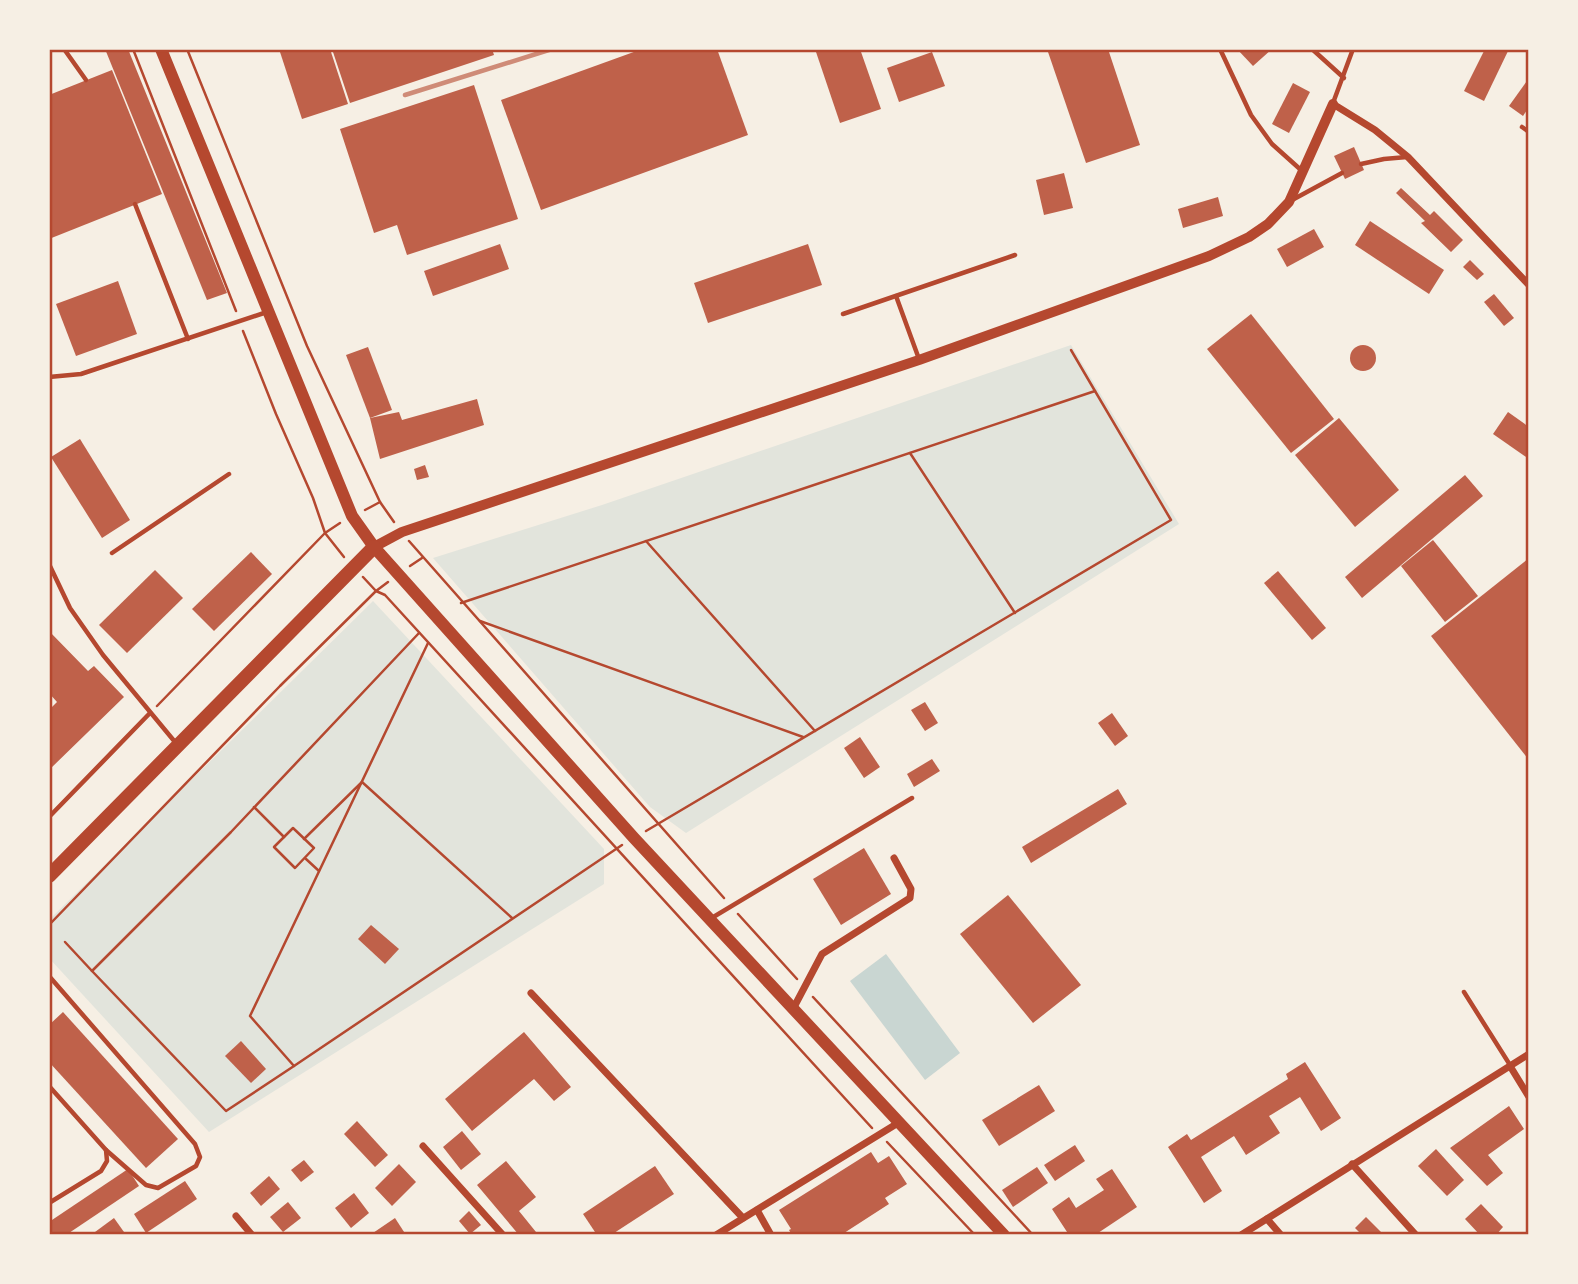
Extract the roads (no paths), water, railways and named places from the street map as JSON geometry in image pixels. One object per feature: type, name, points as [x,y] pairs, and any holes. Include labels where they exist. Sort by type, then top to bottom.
[{"type":"main road","points":[[161,49],[352,516],[374,547],[634,838],[1004,1235]]},
{"type":"main road","points":[[49,876],[374,547]]},
{"type":"street","points":[[374,547],[402,532],[919,360],[1209,256],[1268,224],[1289,202],[1333,104],[1375,130],[1408,157],[1529,285]]},
{"type":"street","points":[[793,1009],[822,954],[910,898],[911,890],[894,858]]},
{"type":"street","points":[[531,993],[743,1218]]},
{"type":"street","points":[[1241,1235],[1529,1054]]},
{"type":"street","points":[[1510,1066],[1529,1097]]},
{"type":"street","points":[[716,1235],[898,1123]]},
{"type":"street","points":[[423,1146],[503,1235]]},
{"type":"street","points":[[1352,1164],[1416,1235]]},
{"type":"street","points":[[757,1210],[771,1235]]},
{"type":"street","points":[[236,1216],[252,1235]]},
{"type":"street","points":[[1268,1219],[1281,1235]]},
{"type":"lane","points":[[64,49],[86,80]]},
{"type":"lane","points":[[1220,49],[1251,115],[1272,144],[1302,171]]},
{"type":"lane","points":[[1312,49],[1344,78]]},
{"type":"lane","points":[[1333,104],[1353,49]]},
{"type":"lane","points":[[1522,127],[1529,132]]},
{"type":"lane","points":[[1361,164],[1408,157]]},
{"type":"lane","points":[[1289,202],[1342,173]]},
{"type":"lane","points":[[135,204],[188,339]]},
{"type":"lane","points":[[843,314],[1016,255]]},
{"type":"lane","points":[[895,296],[919,360]]},
{"type":"lane","points":[[49,377],[81,374],[268,312]]},
{"type":"lane","points":[[112,553],[229,474]]},
{"type":"lane","points":[[49,564],[71,608],[103,655],[178,745]]},
{"type":"lane","points":[[49,817],[150,713]]},
{"type":"lane","points":[[709,919],[912,798]]},
{"type":"lane","points":[[49,976],[195,1143],[200,1157],[196,1166],[158,1188],[146,1185],[106,1150],[49,1086]]},
{"type":"lane","points":[[1464,992],[1510,1066]]},
{"type":"lane","points":[[49,1203],[101,1171],[107,1161],[106,1150]]},
{"type":"railway","points":[[405,95],[552,49]]}]
